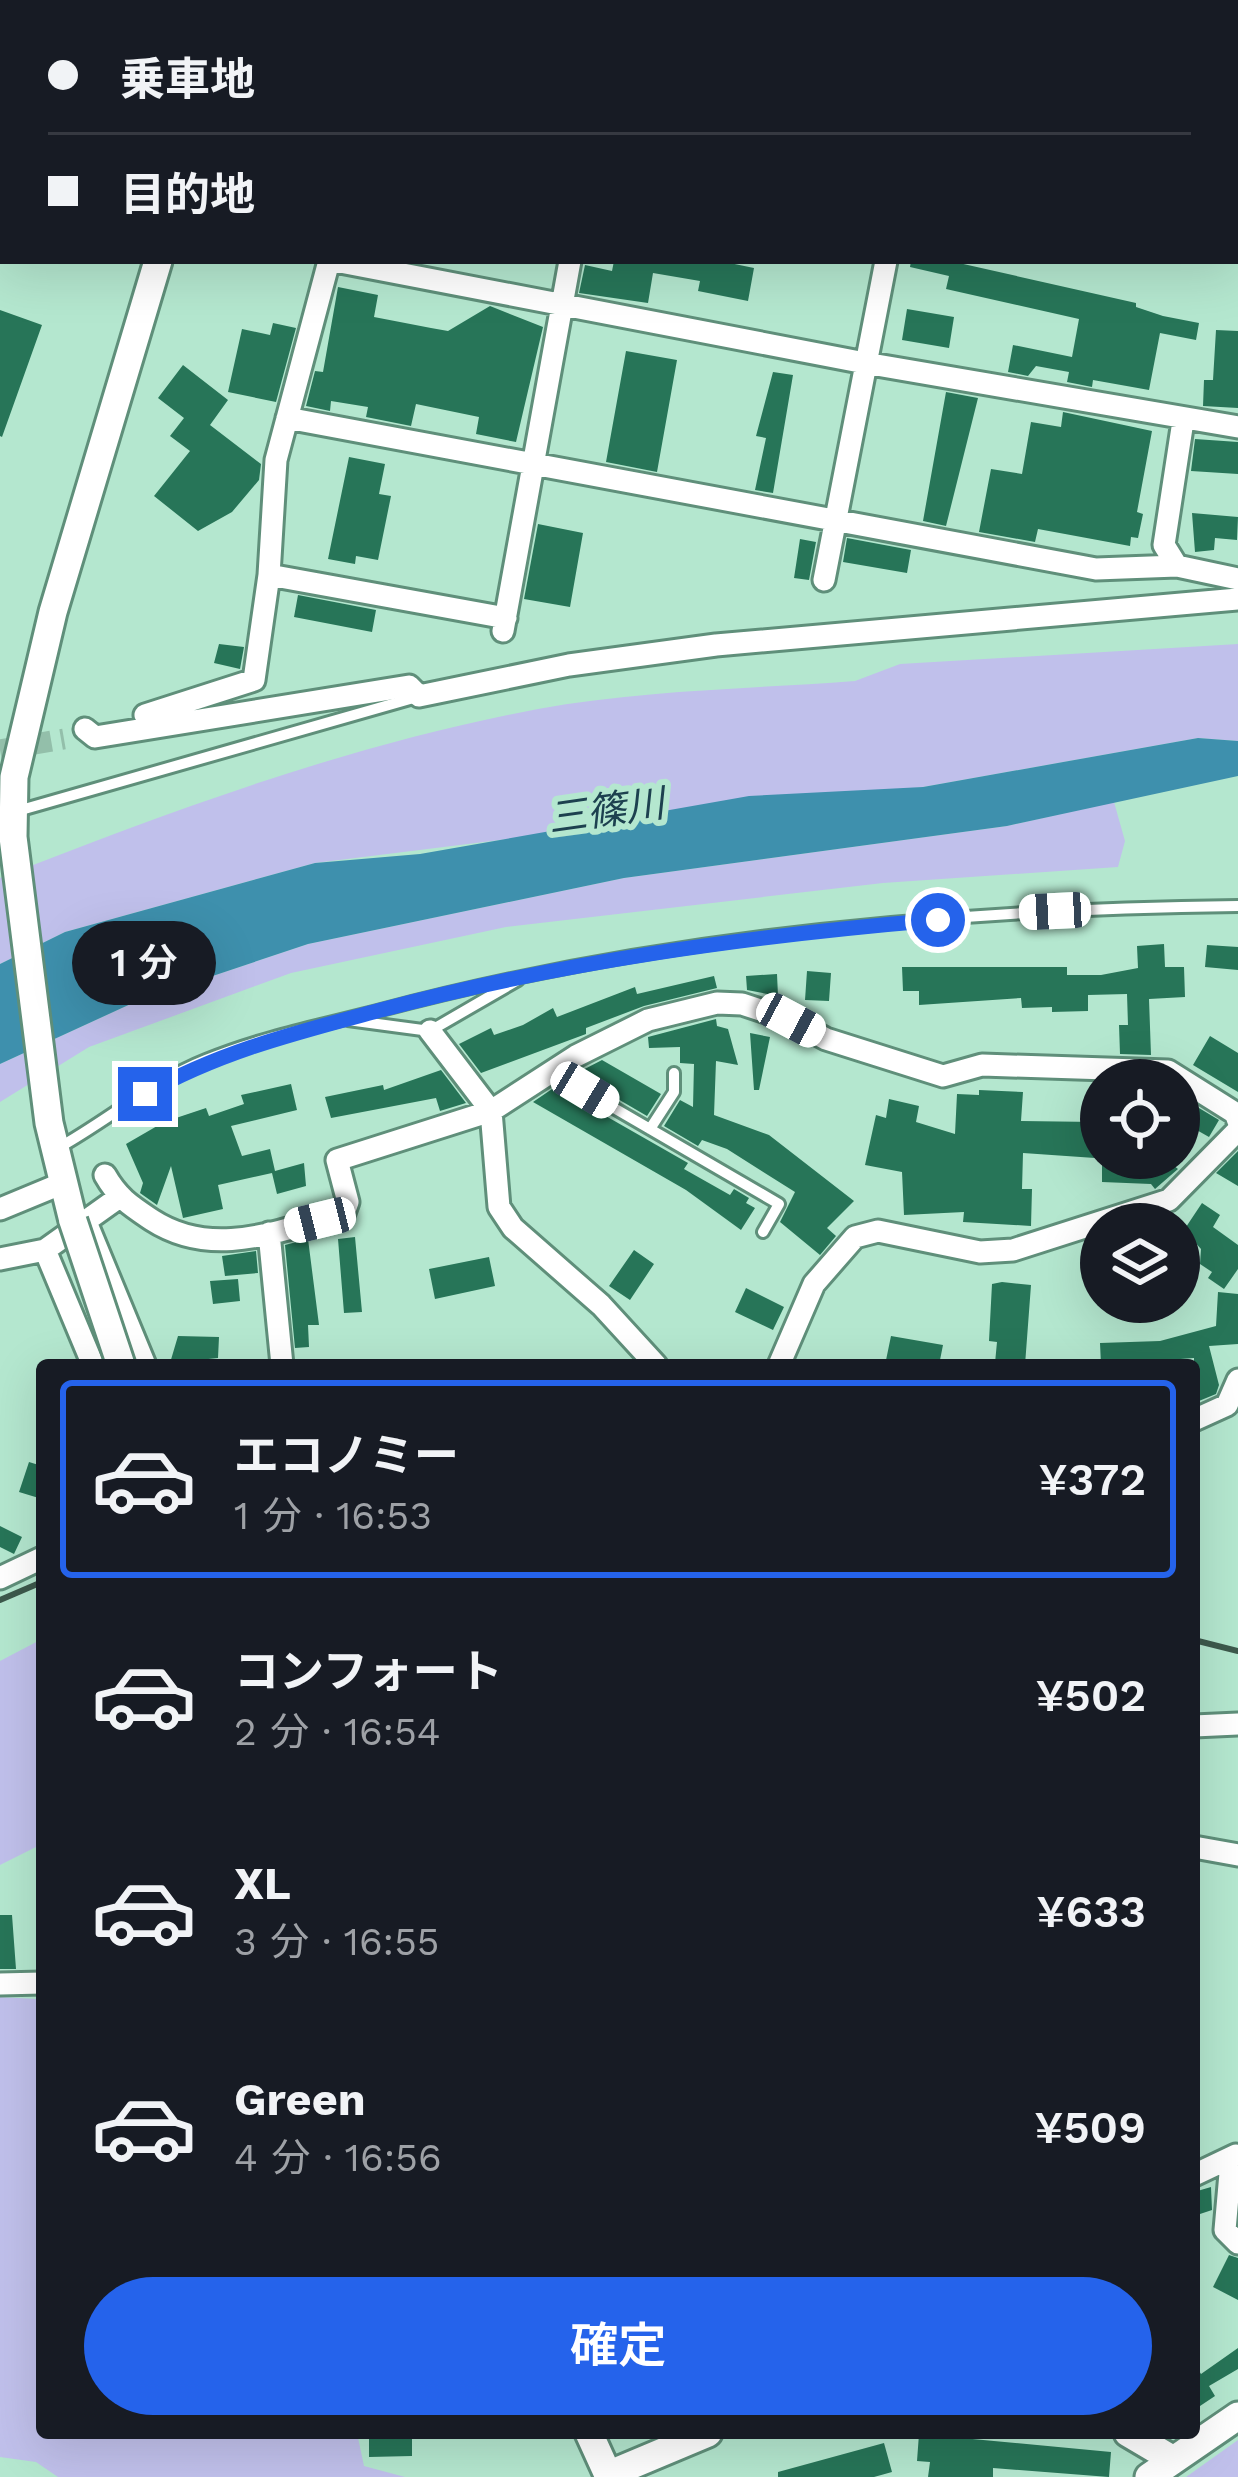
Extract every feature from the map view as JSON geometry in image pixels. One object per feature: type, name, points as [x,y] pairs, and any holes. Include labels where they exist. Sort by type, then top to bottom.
[{"type":"street","points":[[142,1359],[63,1183],[52,1136],[9,822],[30,696],[157,264]]},
{"type":"street","points":[[331,264],[276,460],[269,575],[254,680],[75,734],[94,737],[410,686],[419,696],[569,665],[716,645],[1238,598]]},
{"type":"street","points":[[348,264],[865,363],[1238,427]]},
{"type":"street","points":[[269,575],[505,624],[570,264]]},
{"type":"street","points":[[824,580],[885,264]]},
{"type":"street","points":[[287,418],[1096,569],[1177,566],[1238,579]]},
{"type":"street","points":[[1177,566],[1164,545],[1184,421]]},
{"type":"street","points":[[105,1175],[118,1198],[169,1231],[200,1240],[226,1244],[344,1213],[348,1202],[338,1160],[491,1112],[552,1072],[648,1021],[717,1003],[742,1004],[943,1076],[982,1065],[1168,1071],[1235,1113],[1238,1121]]},
{"type":"street","points":[[430,1031],[491,1112],[499,1207],[512,1228],[601,1305],[650,1359]]},
{"type":"street","points":[[782,1359],[814,1284],[855,1237],[878,1231],[980,1252],[1012,1250],[1169,1200],[1238,1130]]},
{"type":"street","points":[[0,1209],[63,1183]]},
{"type":"street","points":[[0,1258],[44,1250],[118,1198]]},
{"type":"street","points":[[80,1222],[119,1359]]},
{"type":"street","points":[[269,1233],[282,1359]]},
{"type":"street","points":[[44,1250],[90,1359]]},
{"type":"street","points":[[1200,1417],[1227,1405],[1238,1380]]},
{"type":"street","points":[[0,1578],[36,1561]]},
{"type":"street","points":[[1200,1726],[1238,1724]]},
{"type":"street","points":[[1200,1848],[1238,1856]]},
{"type":"street","points":[[0,1984],[36,1982]]},
{"type":"street","points":[[1200,2172],[1235,2157]]},
{"type":"street","points":[[1235,2157],[1225,2230],[1238,2243]]},
{"type":"street","points":[[1149,2477],[1238,2416]]},
{"type":"street","points":[[592,2439],[608,2476],[670,2441]]},
{"type":"street","points":[[1138,2439],[1172,2459]]},
{"type":"lane","points":[[9,822],[419,696]]},
{"type":"lane","points":[[52,1136],[202,1061],[344,1019],[521,977],[743,940],[863,926],[1055,911],[1238,906]]},
{"type":"lane","points":[[344,1019],[430,1031],[521,977]]},
{"type":"lane","points":[[552,1072],[779,1204],[763,1232]]},
{"type":"lane","points":[[650,1129],[674,1092],[674,1073]]},
{"type":"shaded area","points":[[1238,644],[1238,741],[1198,738],[923,787],[315,863],[65,932],[0,964],[0,878],[198,803],[400,740],[577,703],[855,681],[900,664]]},
{"type":"shaded area","points":[[1198,738],[1238,741],[1238,776],[1007,826],[624,878],[308,944],[135,1002],[0,1064],[0,964],[65,932],[315,863],[420,854],[749,796],[923,787]]},
{"type":"shaded area","points":[[1114,802],[1125,841],[1118,867],[883,883],[506,927],[291,973],[89,1047],[0,1102],[0,1064],[135,1002],[308,944],[624,878],[1007,826]]},
{"type":"shaded area","points":[[36,1642],[36,1847],[0,1865],[0,1661]]},
{"type":"shaded area","points":[[0,1997],[36,1999],[36,2439],[358,2439],[364,2466],[405,2477],[58,2477],[36,2462],[0,2457]]},
{"type":"shaded area","points":[[1238,2440],[1238,2477],[1186,2477]]},
{"type":"building","points":[[613,264],[754,268],[748,301],[698,291],[700,281],[653,273],[648,303],[579,293],[585,265],[612,271]]},
{"type":"building","points":[[963,264],[1136,303],[1136,307],[1163,316],[1199,323],[1196,340],[1160,333],[1149,390],[1093,380],[1092,387],[1067,382],[1069,372],[1036,366],[1028,376],[1008,372],[1013,345],[1072,357],[1079,319],[946,289],[949,276],[910,267]]},
{"type":"building","points":[[338,287],[378,295],[374,317],[448,331],[490,306],[543,327],[516,442],[476,434],[479,417],[416,404],[411,426],[366,417],[368,407],[331,401],[330,411],[306,406],[315,371],[323,372]]},
{"type":"building","points":[[907,309],[954,317],[949,348],[902,340]]},
{"type":"building","points":[[0,310],[42,325],[2,437],[0,436]]},
{"type":"building","points":[[273,323],[296,328],[276,402],[228,392],[242,329],[270,335]]},
{"type":"building","points":[[1216,330],[1238,331],[1238,408],[1203,406],[1204,380],[1213,380]]},
{"type":"building","points":[[626,351],[677,360],[657,472],[606,462]]},
{"type":"building","points":[[183,365],[228,400],[210,425],[261,464],[259,480],[232,512],[198,531],[154,496],[190,451],[170,436],[184,418],[158,398]]},
{"type":"building","points":[[773,372],[793,375],[773,493],[755,490],[766,438],[756,436]]},
{"type":"building","points":[[946,392],[978,398],[946,526],[923,521]]},
{"type":"building","points":[[1063,412],[1152,431],[1137,512],[1143,514],[1138,538],[1131,537],[1130,546],[1038,529],[1035,542],[979,532],[991,469],[1022,474],[1031,422],[1061,427]]},
{"type":"building","points":[[1195,439],[1238,442],[1238,474],[1191,471]]},
{"type":"building","points":[[349,457],[385,464],[379,494],[391,496],[378,560],[356,556],[355,564],[328,559]]},
{"type":"building","points":[[1192,513],[1238,517],[1237,540],[1215,538],[1214,550],[1195,552]]},
{"type":"building","points":[[538,524],[583,533],[570,607],[524,599]]},
{"type":"building","points":[[847,538],[911,550],[907,573],[843,562]]},
{"type":"building","points":[[800,539],[816,542],[809,580],[794,578]]},
{"type":"building","points":[[298,595],[376,610],[372,632],[294,617]]},
{"type":"building","points":[[219,644],[244,647],[240,669],[214,663]]},
{"type":"building","points":[[1164,944],[1165,967],[1184,967],[1185,997],[1149,999],[1151,1055],[1120,1054],[1119,1025],[1128,1025],[1127,994],[1088,995],[1088,1011],[1052,1012],[1052,1007],[1022,1008],[1021,998],[919,1005],[919,991],[903,991],[902,967],[1067,967],[1067,975],[1101,975],[1138,968],[1137,946]]},
{"type":"building","points":[[1207,945],[1238,947],[1238,970],[1205,967]]},
{"type":"building","points":[[807,971],[831,973],[829,1001],[805,1000]]},
{"type":"building","points":[[777,974],[778,996],[747,990],[746,976]]},
{"type":"building","points":[[714,976],[717,988],[644,1006],[586,1028],[586,1034],[481,1073],[459,1044],[491,1028],[494,1035],[523,1025],[553,1008],[557,1017],[635,987],[637,994]]},
{"type":"building","points":[[716,1019],[717,1026],[728,1029],[738,1065],[716,1061],[714,1115],[769,1135],[854,1201],[827,1228],[836,1236],[820,1255],[780,1222],[795,1192],[727,1149],[702,1140],[698,1146],[664,1126],[680,1100],[693,1107],[694,1064],[680,1063],[680,1047],[649,1048],[648,1037]]},
{"type":"building","points":[[750,1033],[770,1037],[759,1090],[754,1090]]},
{"type":"building","points":[[1210,1036],[1238,1053],[1238,1092],[1200,1069],[1197,1059]]},
{"type":"building","points":[[602,1060],[661,1094],[647,1116],[575,1074]]},
{"type":"building","points":[[441,1070],[466,1103],[440,1111],[436,1098],[331,1118],[325,1097],[383,1085],[384,1090]]},
{"type":"building","points":[[291,1084],[297,1110],[231,1126],[242,1156],[270,1149],[275,1171],[304,1163],[306,1186],[277,1194],[272,1173],[218,1185],[223,1209],[183,1218],[171,1166],[157,1205],[140,1193],[143,1183],[126,1144],[164,1122],[206,1108],[209,1116],[244,1104],[241,1095]]},
{"type":"building","points":[[555,1087],[688,1163],[684,1169],[730,1195],[734,1189],[749,1198],[746,1203],[755,1208],[741,1230],[686,1190],[533,1102]]},
{"type":"building","points":[[979,1090],[1023,1092],[1021,1121],[1080,1122],[1080,1157],[1023,1153],[1022,1189],[1032,1189],[1031,1226],[963,1222],[964,1212],[904,1215],[902,1172],[865,1165],[876,1115],[886,1118],[889,1099],[919,1106],[916,1122],[955,1134],[957,1094],[979,1095]]},
{"type":"building","points":[[1200,1109],[1219,1120],[1209,1137],[1200,1132]]},
{"type":"building","points":[[1238,1151],[1238,1186],[1216,1173]]},
{"type":"building","points":[[1166,1179],[1155,1189],[1151,1184],[1102,1182]]},
{"type":"building","points":[[1200,1206],[1220,1215],[1213,1227],[1238,1245],[1238,1269],[1224,1289],[1208,1278],[1212,1272],[1200,1264]]},
{"type":"building","points":[[355,1237],[362,1312],[344,1313],[338,1239]]},
{"type":"building","points":[[308,1239],[319,1325],[308,1325],[309,1347],[295,1348],[285,1245]]},
{"type":"building","points":[[634,1250],[654,1264],[630,1300],[609,1286]]},
{"type":"building","points":[[256,1251],[258,1273],[225,1276],[222,1256]]},
{"type":"building","points":[[489,1257],[495,1286],[435,1299],[429,1269]]},
{"type":"building","points":[[238,1279],[240,1301],[213,1304],[210,1281]]},
{"type":"building","points":[[992,1284],[1031,1285],[1025,1359],[995,1359],[997,1342],[989,1341]]},
{"type":"building","points":[[746,1288],[784,1307],[773,1330],[735,1312]]},
{"type":"building","points":[[1218,1292],[1238,1294],[1238,1344],[1209,1346],[1219,1385],[1216,1394],[1200,1401],[1200,1359],[1101,1359],[1100,1343],[1160,1341],[1216,1326]]},
{"type":"building","points":[[178,1336],[219,1337],[218,1358],[171,1359]]},
{"type":"building","points":[[891,1336],[943,1345],[940,1359],[886,1359]]},
{"type":"building","points":[[29,1462],[36,1464],[36,1497],[19,1492]]},
{"type":"building","points":[[0,1526],[22,1537],[14,1554],[0,1547]]},
{"type":"building","points":[[0,1915],[12,1915],[16,1969],[0,1969]]},
{"type":"building","points":[[1211,2187],[1212,2210],[1200,2214],[1200,2190]]},
{"type":"building","points":[[1229,2255],[1238,2258],[1238,2300],[1213,2287]]},
{"type":"building","points":[[1238,2348],[1238,2369],[1209,2386],[1215,2396],[1200,2406],[1201,2374]]},
{"type":"building","points":[[369,2439],[412,2439],[412,2456],[369,2457]]},
{"type":"building","points":[[919,2439],[972,2439],[1111,2452],[1109,2477],[993,2468],[993,2477],[928,2477],[930,2462],[917,2461]]},
{"type":"building","points":[[884,2443],[892,2472],[874,2477],[778,2477],[778,2472]]},
{"type":"tunnel","points":[[0,750],[64,739]]},
{"type":"railway","points":[[0,1600],[36,1585]]},
{"type":"railway","points":[[1200,1642],[1238,1651]]},
{"type":"route","points":[[145,1094],[202,1061],[262,1040],[463,988],[743,940],[938,920]]},
{"type":"water label","name":"三篠川","points":[[606,810]]}]
